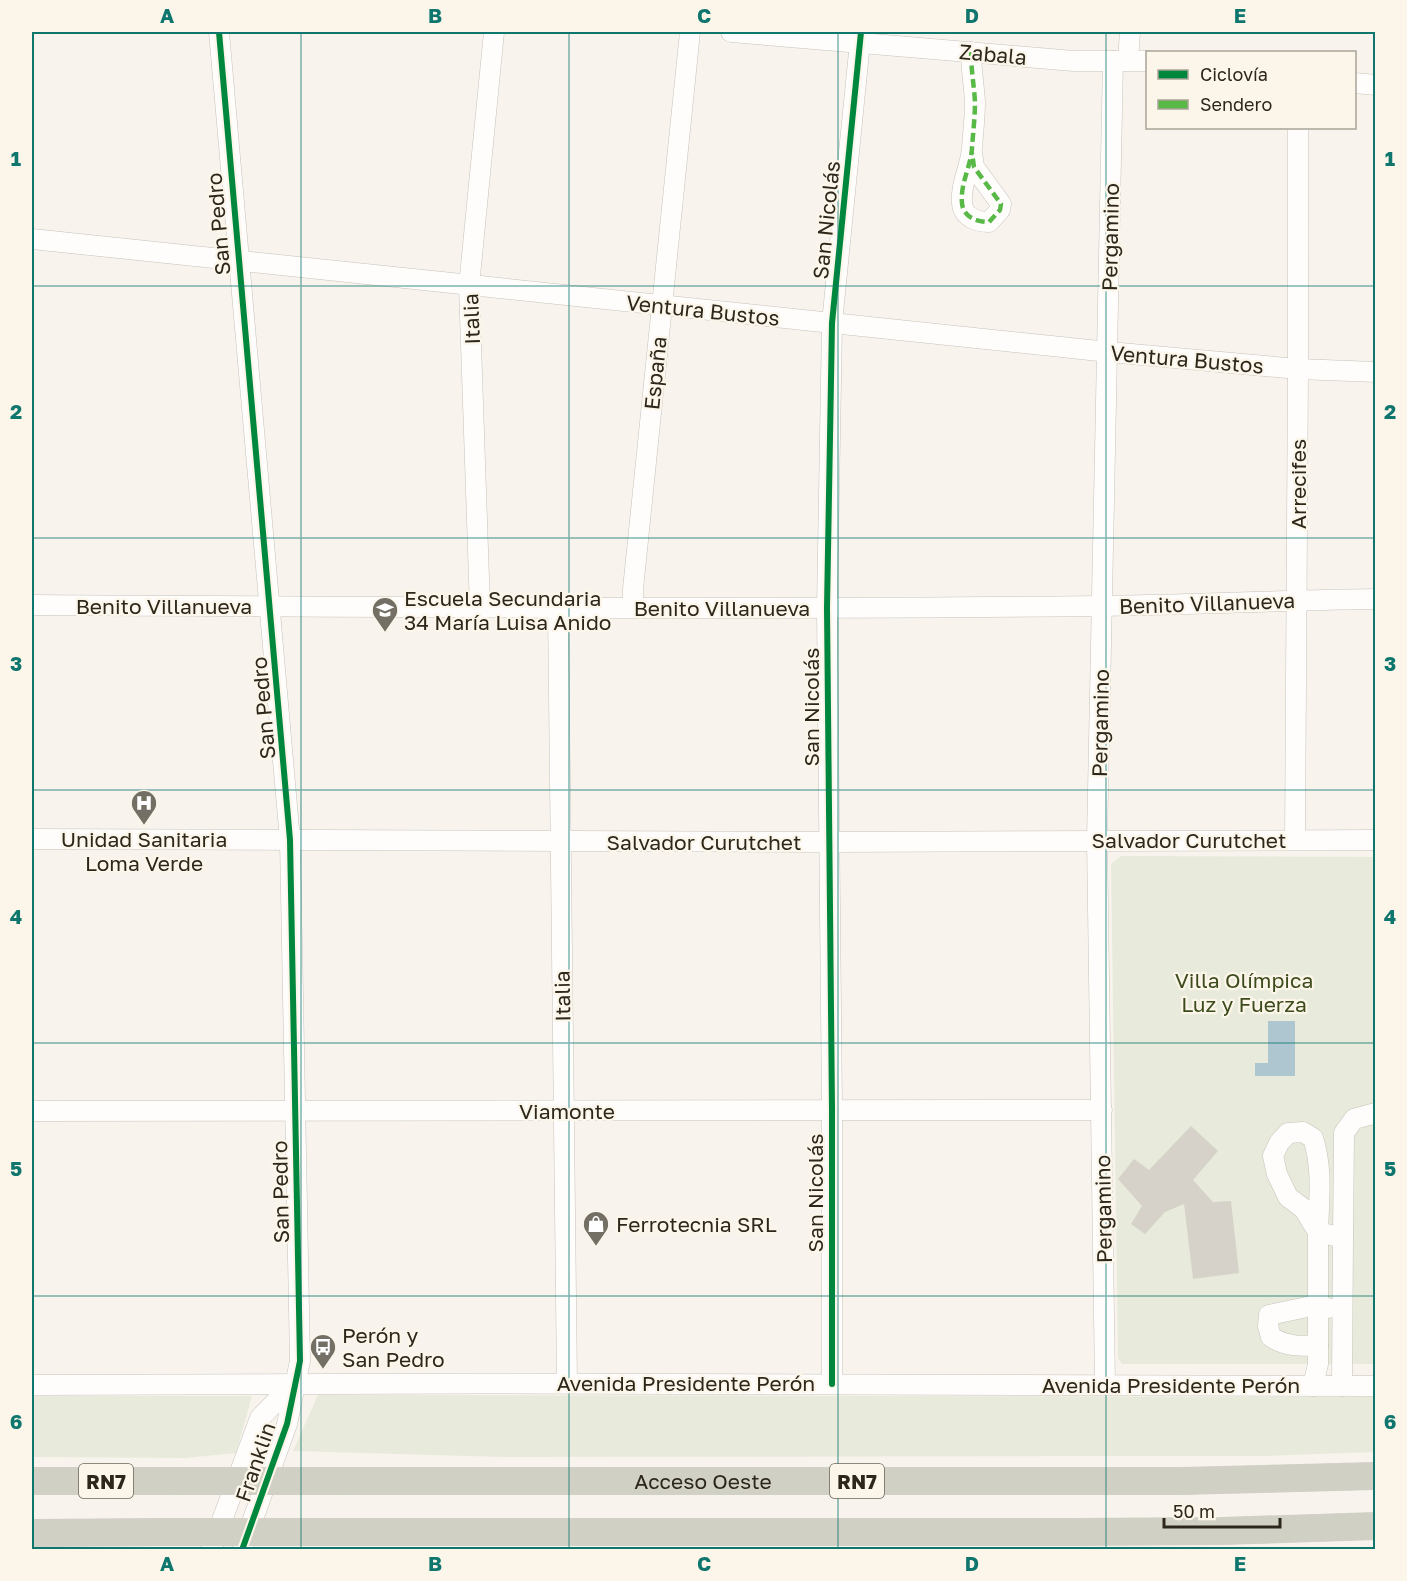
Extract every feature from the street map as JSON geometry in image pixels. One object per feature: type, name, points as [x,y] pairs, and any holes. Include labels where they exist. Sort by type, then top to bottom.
[{"type":"highway","name":"Acceso Oeste","points":[[32,1481],[1181,1481],[1376,1476]]},
{"type":"highway","points":[[32,1533],[1086,1532],[1222,1531],[1376,1526]]},
{"type":"street","name":"San Pedro","points":[[219,32],[290,840],[300,1361],[294,1383]]},
{"type":"street","name":"Italia","points":[[480,608],[469,286],[494,32]]},
{"type":"street","name":"España","points":[[633,607],[690,32]]},
{"type":"street","name":"Zabala","points":[[731,32],[860,37],[971,52],[1074,61],[1130,61]]},
{"type":"street","name":"Pergamino","points":[[1105,1384],[1097,840],[1108,352],[1130,61],[1130,32]]},
{"type":"street","name":"San Nicolás","points":[[832,1384],[827,608],[832,323],[860,37]]},
{"type":"street","points":[[971,52],[971,77],[975,104],[972,153]]},
{"type":"street","points":[[1356,83],[1376,86]]},
{"type":"street","name":"Arrecifes","points":[[1295,840],[1299,369],[1298,129]]},
{"type":"street","name":"Ventura Bustos","points":[[32,239],[1108,352],[1299,369],[1376,372]]},
{"type":"street","name":"Benito Villanueva","points":[[32,605],[827,608],[1103,606],[1376,599]]},
{"type":"street","name":"Italia","points":[[558,608],[567,1383]]},
{"type":"street","name":"Salvador Curutchet","points":[[32,839],[828,842],[1376,840]]},
{"type":"street","name":"Viamonte","points":[[32,1111],[1102,1110]]},
{"type":"street","points":[[1342,1386],[1344,1133],[1354,1119],[1376,1113]]},
{"type":"street","points":[[1312,1386],[1318,1364],[1317,1232],[1343,1238]]},
{"type":"street","points":[[1318,1345],[1283,1344],[1271,1337],[1268,1326],[1269,1315],[1307,1307],[1343,1308]]},
{"type":"street","points":[[211,1550],[260,1418],[294,1383]]},
{"type":"street","name":"Franklin","points":[[242,1550],[286,1424],[294,1383]]},
{"type":"street","name":"Avenida Presidente Perón","points":[[32,1385],[567,1383],[1376,1386]]},
{"type":"green space","name":"Villa Olímpica Luz y Fuerza","points":[[1121,856],[1375,857],[1375,1364],[1122,1364],[1118,1358],[1111,864]]},
{"type":"green space","points":[[318,1395],[1375,1397],[1375,1452],[1266,1456],[501,1457],[293,1451]]},
{"type":"green space","points":[[32,1396],[252,1396],[236,1453],[186,1458],[32,1457]]},
{"type":"water","points":[[1268,1021],[1295,1021],[1295,1076],[1255,1076],[1255,1063],[1268,1063]]},
{"type":"building","points":[[1191,1126],[1218,1151],[1193,1180],[1213,1202],[1231,1201],[1239,1273],[1193,1279],[1184,1204],[1165,1212],[1145,1234],[1131,1224],[1142,1206],[1118,1179],[1134,1159],[1149,1170]]},
{"type":"marked path","points":[[971,52],[975,113],[971,155],[962,203],[965,212],[971,218],[989,222],[1000,210],[1001,204],[974,167],[972,153]]},
{"type":"cycle path","points":[[219,32],[290,840],[300,1361],[287,1424],[242,1550]]},
{"type":"cycle path","points":[[832,1384],[827,608],[832,323],[861,32]]},
{"type":"place","name":"Escuela Secundaria 34 María Luisa Anido","points":[[385,633]]},
{"type":"place","name":"Unidad Sanitaria Loma Verde","points":[[144,826]]},
{"type":"place","name":"Ferrotecnia SRL","points":[[596,1247]]},
{"type":"place","name":"Perón y San Pedro","points":[[323,1370]]}]
